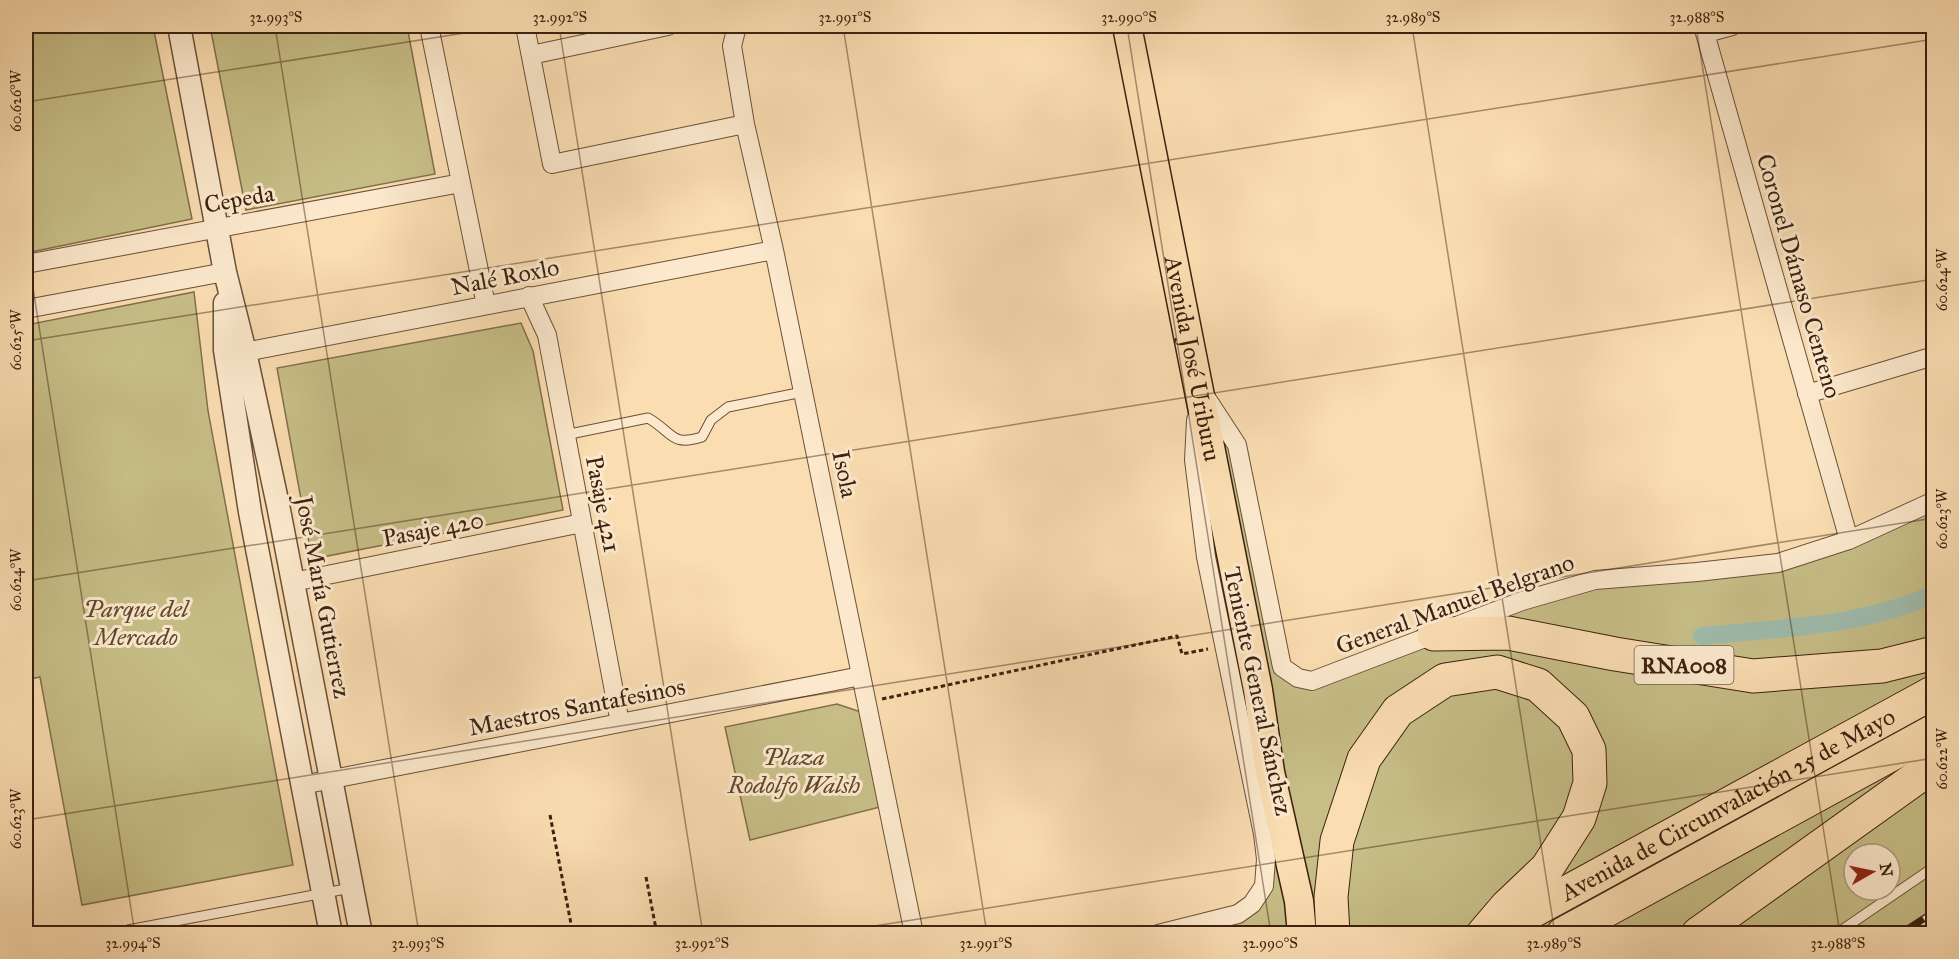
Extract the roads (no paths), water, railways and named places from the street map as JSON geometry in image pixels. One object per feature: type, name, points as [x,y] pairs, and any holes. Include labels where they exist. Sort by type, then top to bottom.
[{"type":"highway","name":"RNA008","points":[[1434,634],[1508,633],[1615,654],[1753,676],[1882,666],[1934,653]]},
{"type":"highway","points":[[1333,933],[1331,897],[1337,841],[1364,759],[1398,711],[1445,680],[1497,672],[1538,685],[1573,717],[1589,750],[1590,783],[1579,818],[1547,868],[1506,907],[1483,933]]},
{"type":"highway","name":"Avenida de Circunvalación 25 de Mayo","points":[[1491,933],[1934,692]]},
{"type":"highway","name":"Avenida de Circunvalación 25 de Mayo","points":[[1563,933],[1934,730]]},
{"type":"highway","points":[[1701,932],[1934,765]]},
{"type":"main road","name":"Avenida José Uriburu","points":[[1127,26],[1258,690],[1270,771],[1299,901],[1302,933]]},
{"type":"main road","name":"Avenida José Uriburu","points":[[1258,690],[1282,762],[1326,933]]},
{"type":"street","name":"José María Gutierrez","points":[[179,26],[225,272],[246,352],[361,933]]},
{"type":"street","points":[[429,26],[486,305]]},
{"type":"street","points":[[525,26],[552,164],[745,124]]},
{"type":"street","points":[[531,55],[668,26]]},
{"type":"street","name":"Isola","points":[[737,26],[732,46],[745,124],[774,250],[914,933]]},
{"type":"street","points":[[1704,29],[1732,26]]},
{"type":"street","name":"Coronel Dámaso Centeno","points":[[1704,29],[1850,540]]},
{"type":"street","name":"Cepeda","points":[[26,264],[461,183]]},
{"type":"street","name":"Nalé Roxlo","points":[[246,352],[774,250]]},
{"type":"street","name":"José María Gutierrez","points":[[225,272],[225,350],[250,512],[331,933]]},
{"type":"street","points":[[26,309],[225,272]]},
{"type":"street","name":"Pasaje 421","points":[[529,296],[546,335],[620,723]]},
{"type":"street","points":[[1807,394],[1934,356]]},
{"type":"street","name":"General Manuel Belgrano","points":[[1197,385],[1237,445],[1282,667],[1298,678],[1312,681],[1522,601],[1595,580],[1778,563],[1850,540],[1934,501]]},
{"type":"street","name":"Teniente General Sánchez","points":[[1158,933],[1238,914],[1252,904],[1264,886],[1266,859],[1263,834],[1206,557],[1194,460],[1197,385]]},
{"type":"street","name":"Pasaje 420","points":[[293,582],[582,523]]},
{"type":"street","name":"Maestros Santafesinos","points":[[302,785],[861,676]]},
{"type":"lane","points":[[566,435],[648,418],[661,426],[673,438],[687,442],[702,437],[711,420],[728,407],[803,392]]},
{"type":"lane","points":[[1836,933],[1934,867]]},
{"type":"lane","points":[[128,930],[351,888]]},
{"type":"waterway","points":[[1702,636],[1849,620],[1906,605],[1934,594]]},
{"type":"railway","points":[[1900,934],[1934,912]]},
{"type":"park label","name":"Parque del Mercado","points":[[136,623]]},
{"type":"park label","name":"Plaza Rodolfo Walsh","points":[[794,771]]}]
